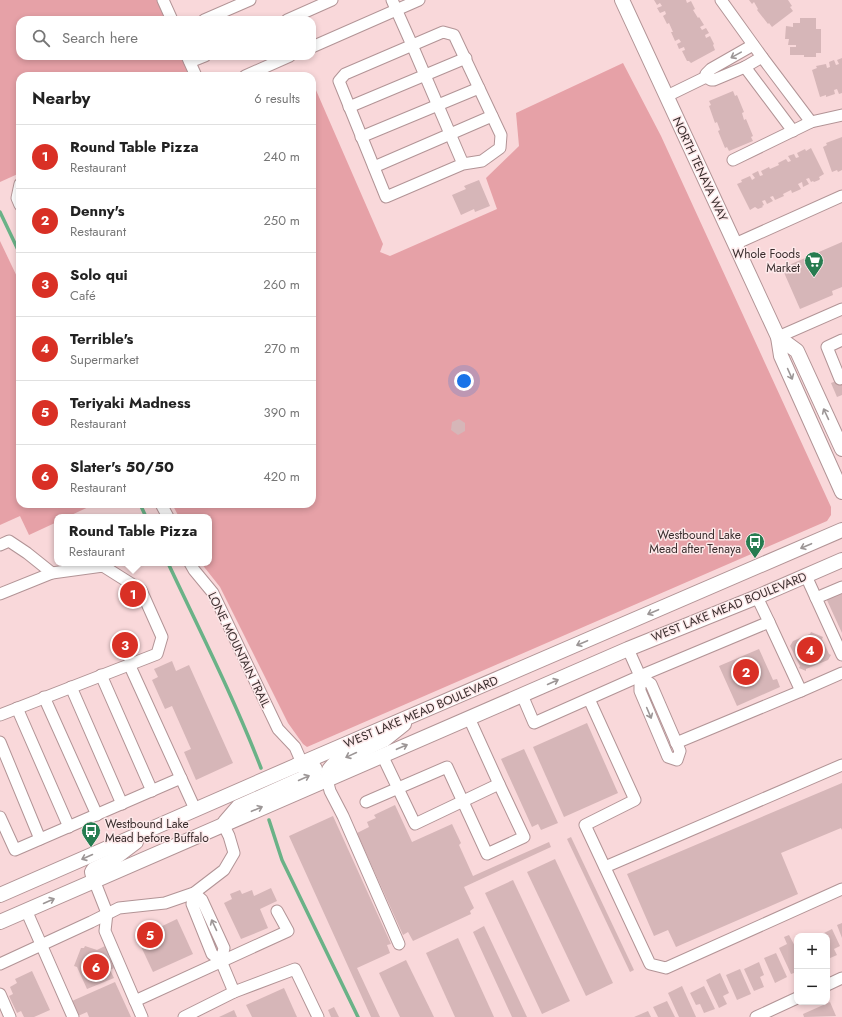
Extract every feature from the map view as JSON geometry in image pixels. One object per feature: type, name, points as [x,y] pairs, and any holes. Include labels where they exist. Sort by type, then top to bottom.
[{"type":"main road","name":"NORTH TENAYA WAY","points":[[622,0],[778,338],[781,356],[842,492]]},
{"type":"main road","points":[[778,338],[797,351],[842,449]]},
{"type":"main road","name":"WEST LAKE MEAD BOULEVARD","points":[[0,895],[418,712],[842,530]]},
{"type":"main road","name":"WEST LAKE MEAD BOULEVARD","points":[[0,922],[628,649],[757,597],[842,560]]},
{"type":"main road","points":[[618,627],[628,649]]},
{"type":"main road","points":[[327,779],[326,775],[335,763],[384,740],[418,712]]},
{"type":"main road","points":[[223,824],[238,807],[314,773],[315,769],[313,766],[299,764]]},
{"type":"main road","points":[[94,880],[92,872],[94,869],[111,861],[152,829]]},
{"type":"street","points":[[213,16],[250,0]]},
{"type":"street","points":[[296,16],[332,0]]},
{"type":"street","points":[[316,45],[394,5],[419,0]]},
{"type":"street","points":[[721,0],[753,45],[812,122]]},
{"type":"street","points":[[165,1],[171,16]]},
{"type":"street","points":[[394,5],[463,164]]},
{"type":"street","points":[[443,32],[454,35],[466,58],[501,135],[500,148],[482,161],[463,164],[386,197],[339,81],[345,74],[443,32]]},
{"type":"street","points":[[667,96],[706,77],[708,71],[753,45]]},
{"type":"street","points":[[706,77],[711,80],[724,76],[745,67],[762,57]]},
{"type":"street","points":[[349,107],[466,58]]},
{"type":"street","points":[[189,60],[194,72]]},
{"type":"street","points":[[254,72],[281,60]]},
{"type":"street","points":[[719,65],[724,76]]},
{"type":"street","points":[[745,67],[793,131]]},
{"type":"street","points":[[361,137],[479,88]]},
{"type":"street","points":[[733,160],[812,122],[842,115]]},
{"type":"street","points":[[374,168],[492,116]]},
{"type":"street","points":[[735,244],[842,196]]},
{"type":"street","points":[[778,338],[842,309]]},
{"type":"street","points":[[840,380],[827,347],[842,340]]},
{"type":"street","points":[[4,543],[27,553],[52,573]]},
{"type":"street","points":[[0,594],[52,573],[103,566],[141,590],[162,637],[158,654],[0,715]]},
{"type":"street","name":"LONE MOUNTAIN TRAIL","points":[[192,566],[213,594],[274,722],[278,729],[295,747],[299,764]]},
{"type":"street","points":[[806,576],[842,655]]},
{"type":"street","points":[[816,598],[842,587]]},
{"type":"street","points":[[757,597],[801,691]]},
{"type":"street","points":[[522,695],[534,723],[640,676],[769,622]]},
{"type":"street","points":[[628,649],[640,676],[640,691],[668,757],[677,760],[680,751],[651,684],[640,676]]},
{"type":"street","points":[[130,664],[195,809]]},
{"type":"street","points":[[676,743],[842,673]]},
{"type":"street","points":[[101,675],[152,791]]},
{"type":"street","points":[[71,687],[122,804]]},
{"type":"street","points":[[44,698],[97,814]]},
{"type":"street","points":[[589,699],[635,800],[585,826],[650,964],[666,968],[842,889]]},
{"type":"street","points":[[18,708],[69,827]]},
{"type":"street","points":[[366,802],[447,766],[488,854],[524,837],[469,718]]},
{"type":"street","points":[[0,742],[40,839]]},
{"type":"street","points":[[382,755],[415,824],[499,784]]},
{"type":"street","points":[[605,867],[842,766]]},
{"type":"street","points":[[0,817],[15,850],[181,778]]},
{"type":"street","points":[[327,779],[330,791],[343,816],[399,944]]},
{"type":"street","points":[[0,964],[119,908],[165,903],[194,893],[224,870],[234,853],[229,836],[223,824]]},
{"type":"street","points":[[94,880],[107,913],[105,931],[142,1017]]},
{"type":"street","points":[[194,893],[202,900],[224,948],[220,961],[234,992]]},
{"type":"street","points":[[26,910],[73,1017]]},
{"type":"street","points":[[135,1001],[288,931],[278,911]]},
{"type":"street","points":[[184,1017],[234,992],[295,969],[318,1017]]},
{"type":"street","points":[[830,984],[842,978]]},
{"type":"street","points":[[0,994],[10,1017]]},
{"type":"street","points":[[756,1017],[794,999]]},
{"type":"shaded area","points":[[0,0],[161,0],[168,16],[16,16],[16,60],[188,60],[193,72],[16,72],[16,175],[0,182]]},
{"type":"shaded area","points":[[623,63],[661,136],[831,507],[831,515],[827,521],[307,747],[303,744],[288,723],[220,587],[203,566],[212,566],[212,514],[177,514],[174,508],[316,508],[316,90],[383,244],[380,252],[390,256],[497,209],[486,178],[519,146],[516,113]]},
{"type":"shaded area","points":[[0,241],[16,275],[16,508],[86,508],[73,514],[54,514],[54,523],[29,535],[20,516],[0,525]]},
{"type":"building","points":[[654,0],[686,0],[687,3],[691,1],[695,9],[693,10],[704,25],[700,27],[702,30],[706,28],[709,33],[705,35],[706,38],[710,36],[715,50],[691,63],[687,61],[682,51],[685,50],[684,47],[679,49],[677,44],[681,42],[679,39],[675,41],[669,23],[667,24],[663,16],[666,14],[665,11],[660,13],[657,8],[662,6],[660,3],[657,5]]},
{"type":"building","points":[[749,0],[788,0],[793,11],[772,27],[757,10],[758,9],[754,2],[752,4]]},
{"type":"building","points":[[800,18],[816,18],[816,29],[821,29],[821,53],[816,53],[816,57],[790,55],[790,47],[796,47],[796,45],[788,45],[789,39],[785,39],[786,26],[793,27],[793,23],[800,23]]},
{"type":"building","points":[[842,58],[842,93],[839,94],[837,89],[834,90],[835,94],[820,97],[812,70],[817,68],[816,66],[826,64],[827,68],[830,67],[829,62],[834,60],[836,65],[839,64],[837,60]]},
{"type":"building","points":[[733,91],[735,96],[737,95],[744,112],[742,113],[744,120],[746,119],[753,136],[751,137],[753,141],[729,151],[727,147],[725,148],[718,131],[720,130],[717,122],[715,123],[709,106],[711,105],[709,101]]},
{"type":"building","points":[[842,137],[842,170],[832,172],[823,147],[827,145],[826,143]]},
{"type":"building","points":[[811,148],[824,174],[819,177],[820,179],[811,182],[809,178],[806,179],[809,184],[803,187],[802,182],[798,184],[801,189],[792,193],[791,190],[783,194],[784,196],[775,200],[773,196],[770,197],[773,201],[767,204],[765,200],[762,201],[764,205],[762,206],[763,207],[758,209],[755,207],[750,210],[737,184],[742,182],[741,180],[750,176],[752,180],[755,178],[752,174],[758,171],[760,176],[763,175],[761,171],[769,167],[770,169],[779,165],[778,163],[786,159],[788,162],[791,161],[788,156],[794,154],[796,158],[799,157],[797,153]]},
{"type":"building","points":[[479,180],[490,206],[475,212],[474,209],[461,215],[452,195],[466,189],[464,186]]},
{"type":"building","name":"Whole Foods Market","points":[[842,242],[842,287],[832,291],[833,295],[800,309],[782,268]]},
{"type":"building","points":[[842,379],[842,395],[837,397],[831,383]]},
{"type":"building","points":[[459,419],[465,423],[465,431],[458,435],[451,430],[452,422]]},
{"type":"building","points":[[842,591],[842,633],[826,598]]},
{"type":"building","points":[[811,632],[823,637],[822,639],[829,654],[831,655],[828,660],[806,669],[806,671],[799,668],[800,666],[790,646],[793,641],[810,634]]},
{"type":"building","points":[[759,649],[773,680],[777,679],[780,687],[737,706],[719,666]]},
{"type":"building","points":[[172,661],[176,671],[189,665],[233,763],[196,780],[184,752],[191,749],[172,706],[165,709],[152,680],[158,677],[154,669]]},
{"type":"building","points":[[587,723],[618,793],[564,817],[533,747]]},
{"type":"building","points":[[524,749],[558,823],[541,830],[538,824],[532,827],[501,759]]},
{"type":"building","points":[[842,783],[842,830],[841,828],[781,853],[798,894],[676,947],[668,930],[654,936],[627,874]]},
{"type":"building","points":[[395,805],[412,842],[452,824],[461,843],[459,845],[473,876],[549,842],[551,847],[464,887],[474,908],[470,911],[471,914],[413,941],[408,932],[403,935],[357,833],[369,827],[367,822],[376,818],[374,815]]},
{"type":"building","points":[[333,816],[391,944],[387,945],[390,953],[357,968],[380,1017],[371,1017],[289,836]]},
{"type":"building","points":[[571,837],[634,970],[630,972],[567,839]]},
{"type":"building","points":[[555,859],[613,983],[586,996],[527,872]]},
{"type":"building","points":[[513,880],[570,1001],[542,1014],[485,893]]},
{"type":"building","points":[[271,888],[277,901],[260,909],[268,928],[241,939],[224,903],[232,899],[230,894],[240,890],[242,894],[252,890],[254,896]]},
{"type":"building","points":[[177,919],[193,954],[153,972],[137,938]]},
{"type":"building","points":[[842,923],[842,938],[837,925]]},
{"type":"building","points":[[484,926],[527,1017],[512,1017],[473,932]]},
{"type":"building","points":[[832,929],[840,946],[834,949],[837,955],[830,958],[830,933],[824,933]]},
{"type":"building","points":[[789,935],[794,944],[794,973],[791,974],[779,948],[787,944],[784,937]]},
{"type":"building","points":[[458,938],[494,1017],[455,1017],[426,953]]},
{"type":"building","points":[[85,946],[97,950],[105,946],[114,968],[110,970],[114,978],[87,989],[77,967],[74,966],[81,948],[84,948]]},
{"type":"building","points":[[776,953],[787,977],[775,983],[764,958]]},
{"type":"building","points":[[406,960],[434,1017],[400,1017],[379,973]]},
{"type":"building","points":[[759,962],[764,975],[760,977],[764,987],[754,991],[744,969]]},
{"type":"building","points":[[740,969],[751,994],[737,1000],[726,975]]},
{"type":"building","points":[[32,971],[50,1010],[34,1017],[24,1017],[21,1011],[17,1013],[9,996],[13,994],[10,987],[17,983],[15,979]]},
{"type":"building","points":[[720,973],[729,993],[723,996],[727,1004],[719,1008],[706,980]]},
{"type":"building","points":[[115,982],[131,1017],[89,1017],[87,1012],[78,1016],[72,1001]]},
{"type":"building","points":[[682,986],[696,1017],[679,1017],[668,993]]},
{"type":"building","points":[[704,986],[715,1009],[704,1013],[700,1004],[696,1005],[690,993]]},
{"type":"building","points":[[284,988],[297,1017],[252,1017],[246,1005]]},
{"type":"building","points":[[667,1001],[675,1017],[658,1017],[653,1007]]},
{"type":"building","points":[[830,1002],[836,1016],[804,1017],[803,1014],[823,1005],[830,1005]]},
{"type":"building","points":[[334,1007],[339,1017],[331,1017],[328,1010]]},
{"type":"building","points":[[234,1010],[237,1017],[219,1017]]},
{"type":"building","points":[[648,1011],[651,1017],[634,1017]]},
{"type":"waterway","points":[[0,212],[16,246]]},
{"type":"waterway","points":[[142,508],[145,514]]},
{"type":"waterway","points":[[169,566],[228,690],[261,768]]},
{"type":"waterway","points":[[269,820],[282,860],[358,1017]]},
{"type":"place","name":"Whole Foods Market","points":[[814,278]]},
{"type":"place","name":"Westbound Lake Mead after Tenaya","points":[[755,559]]},
{"type":"place","name":"Round Table Pizza","points":[[133,594]]},
{"type":"place","name":"Solo qui","points":[[125,645]]},
{"type":"place","name":"Terrible's","points":[[810,650]]},
{"type":"place","name":"Denny's","points":[[746,672]]},
{"type":"place","name":"Westbound Lake Mead before Buffalo","points":[[91,848]]},
{"type":"place","name":"Teriyaki Madness","points":[[150,935]]},
{"type":"place","name":"Slater's 50/50","points":[[96,967]]}]
